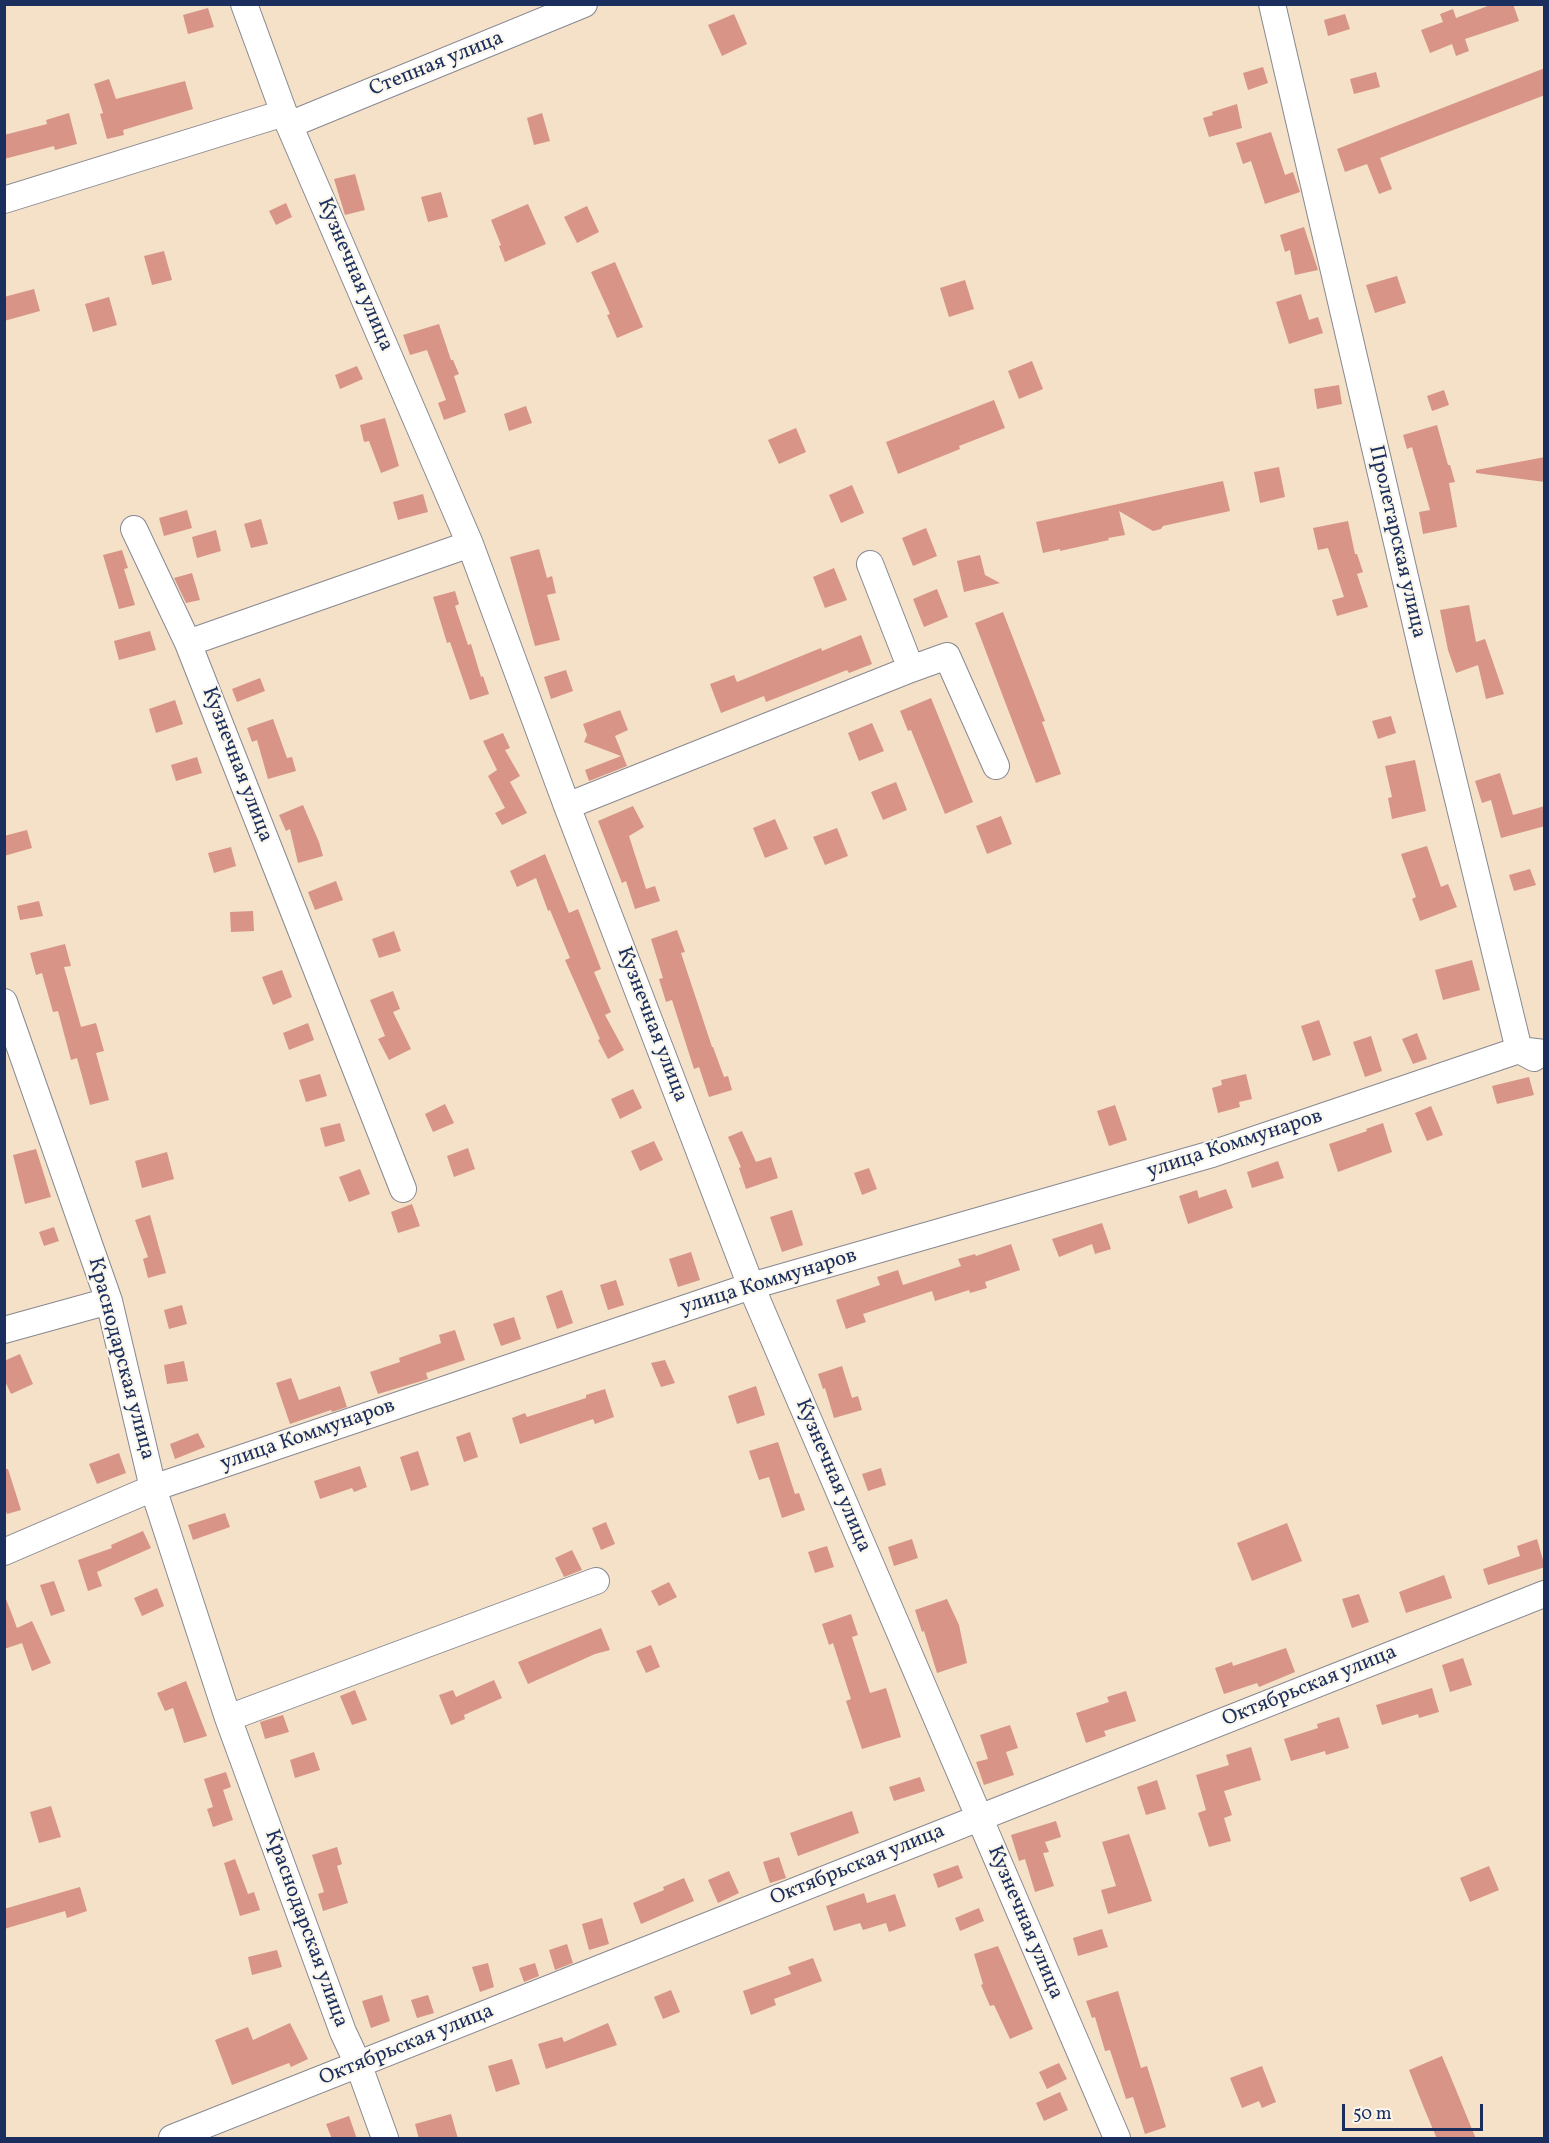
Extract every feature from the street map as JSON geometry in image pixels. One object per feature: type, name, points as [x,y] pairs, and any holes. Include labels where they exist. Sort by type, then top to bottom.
[{"type":"street","name":"Кузнечная улица","points":[[244,4],[286,119],[470,544],[567,806],[751,1286],[1117,2139]]},
{"type":"street","name":"Степная улица","points":[[4,200],[286,119],[584,4]]},
{"type":"street","name":"Пролетарская улица","points":[[1272,4],[1428,676],[1519,1050]]},
{"type":"street","name":"Кузнечная улица","points":[[134,529],[188,643],[403,1189]]},
{"type":"street","points":[[188,643],[470,544]]},
{"type":"street","points":[[870,564],[911,669]]},
{"type":"street","points":[[567,806],[947,656],[996,766]]},
{"type":"street","name":"Краснодарская улица","points":[[4,1002],[109,1301],[153,1488],[228,1718],[343,2032],[359,2066],[385,2139]]},
{"type":"street","name":"улица Коммунаров","points":[[4,1552],[153,1488],[751,1286],[1212,1154],[1519,1050],[1545,1053]]},
{"type":"street","points":[[1519,1050],[1545,1064]]},
{"type":"street","points":[[4,1330],[109,1301]]},
{"type":"street","points":[[228,1718],[596,1581]]},
{"type":"street","name":"Октябрьская улица","points":[[172,2139],[978,1817],[1545,1594]]},
{"type":"building","points":[[1493,4],[1513,4],[1519,21],[1465,39],[1469,51],[1456,56],[1452,44],[1430,53],[1421,30],[1443,22],[1440,14],[1453,9],[1456,18]]},
{"type":"building","points":[[208,8],[214,27],[188,34],[183,15]]},
{"type":"building","points":[[734,14],[747,44],[722,56],[708,25]]},
{"type":"building","points":[[1345,14],[1350,29],[1328,36],[1324,20]]},
{"type":"building","points":[[1263,67],[1268,83],[1248,90],[1243,73]]},
{"type":"building","points":[[1545,68],[1545,95],[1380,158],[1392,189],[1379,194],[1367,164],[1345,172],[1337,149]]},
{"type":"building","points":[[1376,72],[1380,87],[1354,94],[1350,79]]},
{"type":"building","points":[[109,79],[116,99],[185,81],[193,109],[123,130],[124,135],[107,139],[100,114],[103,113],[94,84]]},
{"type":"building","points":[[1237,104],[1242,128],[1209,137],[1203,118],[1213,115],[1212,112]]},
{"type":"building","points":[[69,113],[77,144],[55,150],[54,146],[4,159],[4,135],[47,124],[46,120]]},
{"type":"building","points":[[542,113],[550,141],[534,145],[527,118]]},
{"type":"building","points":[[1271,132],[1285,175],[1293,172],[1300,192],[1265,204],[1251,161],[1243,164],[1236,143]]},
{"type":"building","points":[[355,174],[365,210],[345,215],[334,179]]},
{"type":"building","points":[[441,192],[448,217],[428,222],[421,197]]},
{"type":"building","points":[[286,203],[292,217],[276,225],[269,211]]},
{"type":"building","points":[[528,204],[546,244],[505,262],[491,220]]},
{"type":"building","points":[[587,206],[599,232],[577,243],[564,217]]},
{"type":"building","points":[[1304,227],[1318,270],[1295,275],[1290,250],[1285,252],[1280,235]]},
{"type":"building","points":[[164,251],[172,280],[152,285],[144,256]]},
{"type":"building","points":[[615,262],[643,327],[617,338],[607,315],[610,314],[591,272]]},
{"type":"building","points":[[1397,276],[1406,303],[1375,313],[1366,285]]},
{"type":"building","points":[[965,280],[974,309],[949,317],[940,288]]},
{"type":"building","points":[[34,289],[40,311],[4,321],[4,297]]},
{"type":"building","points":[[1301,294],[1309,320],[1318,317],[1323,333],[1289,344],[1276,302]]},
{"type":"building","points":[[109,297],[117,325],[93,332],[85,304]]},
{"type":"building","points":[[439,324],[451,360],[459,374],[454,376],[466,412],[444,420],[438,403],[446,400],[427,350],[410,355],[403,335]]},
{"type":"building","points":[[1032,361],[1043,389],[1019,399],[1008,371]]},
{"type":"building","points":[[357,366],[363,379],[340,389],[335,375]]},
{"type":"building","points":[[1339,385],[1342,404],[1317,409],[1314,389]]},
{"type":"building","points":[[1444,390],[1449,405],[1432,411],[1427,396]]},
{"type":"building","points":[[994,400],[1005,428],[898,474],[886,442]]},
{"type":"building","points":[[526,406],[532,423],[509,431],[504,414]]},
{"type":"building","points":[[385,418],[399,466],[381,473],[369,441],[364,442],[360,425]]},
{"type":"building","points":[[1437,425],[1455,482],[1449,483],[1457,527],[1423,534],[1419,512],[1430,510],[1412,447],[1407,449],[1403,435]]},
{"type":"building","points":[[796,428],[806,452],[779,464],[768,440]]},
{"type":"building","points":[[1545,457],[1545,482],[1476,473],[1476,470]]},
{"type":"building","points":[[1279,467],[1285,497],[1260,503],[1254,472]]},
{"type":"building","points":[[1223,481],[1230,511],[1163,526],[1153,531],[1119,511],[1125,535],[1043,553],[1036,522]]},
{"type":"building","points":[[852,485],[864,513],[841,523],[829,495]]},
{"type":"building","points":[[423,494],[428,512],[398,520],[393,502]]},
{"type":"building","points":[[187,510],[192,528],[164,536],[159,518]]},
{"type":"building","points":[[261,519],[268,544],[251,548],[244,524]]},
{"type":"building","points":[[1348,521],[1355,554],[1357,554],[1363,572],[1357,574],[1368,607],[1337,616],[1332,600],[1344,597],[1328,548],[1318,550],[1313,528]]},
{"type":"building","points":[[926,528],[937,556],[913,566],[902,538]]},
{"type":"building","points":[[216,530],[221,551],[197,558],[192,537]]},
{"type":"building","points":[[539,549],[547,578],[552,576],[556,593],[547,595],[560,640],[535,646],[510,557]]},
{"type":"building","points":[[122,550],[128,568],[124,569],[135,605],[119,609],[103,555]]},
{"type":"building","points":[[980,555],[985,575],[1000,583],[964,592],[957,561]]},
{"type":"building","points":[[834,568],[847,600],[825,608],[813,577]]},
{"type":"building","points":[[192,573],[200,600],[186,603],[174,578]]},
{"type":"building","points":[[937,589],[948,617],[924,627],[913,599]]},
{"type":"building","points":[[455,591],[459,604],[455,606],[468,645],[471,644],[489,694],[470,700],[450,642],[447,643],[433,597]]},
{"type":"building","points":[[1469,605],[1476,642],[1485,639],[1504,694],[1486,699],[1478,665],[1456,673],[1448,650],[1440,610]]},
{"type":"building","points":[[1003,612],[1045,721],[1042,722],[1061,774],[1036,783],[975,623]]},
{"type":"building","points":[[150,631],[156,650],[119,660],[114,641]]},
{"type":"building","points":[[861,635],[872,664],[849,673],[847,670],[766,702],[764,696],[721,713],[710,684],[734,675],[737,682],[821,648],[822,651]]},
{"type":"building","points":[[566,670],[573,691],[551,699],[544,677]]},
{"type":"building","points":[[260,678],[265,691],[237,702],[232,689]]},
{"type":"building","points":[[931,698],[973,802],[945,814],[911,730],[908,731],[900,711]]},
{"type":"building","points":[[175,700],[183,724],[156,733],[149,709]]},
{"type":"building","points":[[620,710],[628,730],[615,736],[627,766],[589,781],[585,770],[621,756],[584,742],[587,735],[583,724]]},
{"type":"building","points":[[1391,716],[1396,733],[1378,739],[1372,721]]},
{"type":"building","points":[[273,719],[287,758],[292,757],[296,771],[268,779],[257,740],[252,742],[247,728]]},
{"type":"building","points":[[872,723],[884,751],[859,761],[848,733]]},
{"type":"building","points":[[503,733],[510,748],[505,750],[520,776],[510,782],[527,813],[502,825],[495,813],[505,808],[488,776],[497,770],[483,741]]},
{"type":"building","points":[[197,757],[202,773],[176,781],[171,765]]},
{"type":"building","points":[[1415,760],[1426,811],[1392,819],[1388,798],[1392,797],[1385,766]]},
{"type":"building","points":[[1500,773],[1513,815],[1545,806],[1545,826],[1501,838],[1491,800],[1482,803],[1475,781]]},
{"type":"building","points":[[896,782],[907,810],[883,820],[871,792]]},
{"type":"building","points":[[303,805],[323,856],[298,863],[290,829],[286,831],[279,815]]},
{"type":"building","points":[[633,806],[644,827],[629,836],[646,889],[655,886],[660,901],[635,909],[626,881],[622,883],[598,821]]},
{"type":"building","points":[[1001,816],[1012,844],[987,854],[976,826]]},
{"type":"building","points":[[775,819],[788,849],[765,858],[753,828]]},
{"type":"building","points":[[837,828],[848,856],[825,865],[813,837]]},
{"type":"building","points":[[27,830],[32,848],[4,856],[4,836]]},
{"type":"building","points":[[1427,846],[1441,887],[1448,884],[1457,907],[1420,921],[1412,899],[1416,897],[1401,854]]},
{"type":"building","points":[[231,847],[236,866],[214,873],[208,853]]},
{"type":"building","points":[[545,854],[569,913],[578,909],[601,969],[594,972],[611,1012],[605,1015],[624,1050],[608,1059],[565,960],[570,958],[550,910],[548,911],[536,878],[517,887],[510,871]]},
{"type":"building","points":[[1530,869],[1536,885],[1514,891],[1509,875]]},
{"type":"building","points":[[336,881],[343,900],[315,910],[308,892]]},
{"type":"building","points":[[39,901],[43,916],[20,920],[17,906]]},
{"type":"building","points":[[253,911],[254,931],[231,932],[230,912]]},
{"type":"building","points":[[677,930],[685,952],[681,953],[712,1047],[724,1077],[728,1076],[732,1090],[709,1097],[699,1067],[694,1069],[672,1000],[666,1002],[659,979],[663,978],[651,939]]},
{"type":"building","points":[[394,931],[401,951],[379,958],[372,939]]},
{"type":"building","points":[[65,944],[71,966],[64,967],[81,1027],[96,1023],[104,1051],[96,1053],[109,1100],[90,1105],[77,1058],[71,1060],[58,1011],[53,1012],[42,973],[36,975],[30,953]]},
{"type":"building","points":[[1472,960],[1480,990],[1443,1000],[1435,970]]},
{"type":"building","points":[[282,970],[292,997],[273,1005],[262,977]]},
{"type":"building","points":[[393,991],[400,1009],[393,1012],[411,1049],[389,1060],[378,1039],[385,1036],[370,1000]]},
{"type":"building","points":[[1319,1020],[1331,1055],[1313,1061],[1301,1026]]},
{"type":"building","points":[[308,1023],[314,1040],[289,1050],[283,1033]]},
{"type":"building","points":[[1417,1033],[1427,1059],[1413,1064],[1402,1039]]},
{"type":"building","points":[[1371,1036],[1382,1071],[1365,1077],[1353,1042]]},
{"type":"building","points":[[320,1074],[327,1096],[306,1102],[299,1080]]},
{"type":"building","points":[[1246,1074],[1252,1099],[1239,1102],[1240,1107],[1218,1113],[1212,1088],[1222,1085],[1221,1080]]},
{"type":"building","points":[[1529,1077],[1534,1095],[1497,1104],[1492,1086]]},
{"type":"building","points":[[633,1089],[642,1108],[620,1119],[611,1099]]},
{"type":"building","points":[[445,1104],[454,1123],[433,1132],[425,1114]]},
{"type":"building","points":[[1115,1105],[1127,1140],[1109,1146],[1097,1111]]},
{"type":"building","points":[[1431,1106],[1443,1135],[1427,1141],[1415,1113]]},
{"type":"building","points":[[340,1123],[345,1141],[325,1147],[320,1128]]},
{"type":"building","points":[[1383,1123],[1392,1152],[1338,1172],[1329,1144]]},
{"type":"building","points":[[742,1131],[756,1162],[771,1157],[778,1178],[746,1189],[739,1168],[741,1167],[728,1137]]},
{"type":"building","points":[[654,1141],[663,1160],[640,1171],[631,1151]]},
{"type":"building","points":[[468,1148],[475,1169],[454,1177],[447,1156]]},
{"type":"building","points":[[36,1149],[51,1197],[25,1204],[13,1155]]},
{"type":"building","points":[[167,1152],[174,1179],[142,1188],[135,1161]]},
{"type":"building","points":[[1278,1161],[1284,1178],[1252,1188],[1247,1172]]},
{"type":"building","points":[[869,1168],[877,1189],[862,1195],[854,1173]]},
{"type":"building","points":[[360,1169],[370,1194],[349,1202],[339,1177]]},
{"type":"building","points":[[1226,1189],[1233,1208],[1188,1224],[1179,1196],[1197,1190],[1199,1198]]},
{"type":"building","points":[[412,1204],[420,1226],[398,1233],[391,1212]]},
{"type":"building","points":[[792,1210],[803,1245],[782,1252],[770,1217]]},
{"type":"building","points":[[150,1215],[166,1273],[148,1278],[143,1259],[148,1257],[135,1220]]},
{"type":"building","points":[[1102,1223],[1111,1249],[1095,1254],[1092,1244],[1059,1257],[1052,1239]]},
{"type":"building","points":[[54,1227],[59,1241],[44,1246],[39,1232]]},
{"type":"building","points":[[1011,1244],[1020,1270],[985,1282],[987,1288],[970,1293],[969,1290],[935,1301],[932,1291],[863,1314],[866,1322],[846,1329],[836,1300],[880,1285],[877,1277],[898,1270],[903,1285],[961,1266],[958,1259],[975,1254],[976,1256]]},
{"type":"building","points":[[691,1252],[700,1280],[678,1287],[669,1259]]},
{"type":"building","points":[[616,1280],[624,1305],[608,1310],[600,1285]]},
{"type":"building","points":[[562,1290],[573,1323],[557,1329],[546,1296]]},
{"type":"building","points":[[182,1305],[187,1324],[169,1329],[164,1310]]},
{"type":"building","points":[[514,1317],[521,1339],[501,1346],[493,1324]]},
{"type":"building","points":[[455,1330],[465,1360],[426,1373],[428,1379],[378,1394],[370,1372],[400,1362],[399,1358],[441,1343],[439,1335]]},
{"type":"building","points":[[20,1354],[33,1384],[11,1394],[4,1379],[4,1361]]},
{"type":"building","points":[[665,1360],[675,1383],[661,1387],[651,1363]]},
{"type":"building","points":[[184,1361],[188,1381],[167,1384],[164,1365]]},
{"type":"building","points":[[842,1366],[852,1398],[858,1396],[862,1410],[834,1418],[818,1374]]},
{"type":"building","points":[[291,1378],[299,1400],[340,1386],[347,1407],[290,1424],[276,1383]]},
{"type":"building","points":[[756,1386],[765,1415],[737,1424],[728,1396]]},
{"type":"building","points":[[605,1389],[614,1417],[595,1424],[593,1419],[520,1444],[512,1418],[525,1413],[527,1417],[586,1398],[586,1395]]},
{"type":"building","points":[[470,1432],[478,1457],[464,1462],[456,1437]]},
{"type":"building","points":[[198,1433],[205,1447],[175,1459],[170,1444]]},
{"type":"building","points":[[778,1442],[795,1494],[799,1493],[805,1510],[782,1518],[769,1477],[759,1480],[749,1451]]},
{"type":"building","points":[[418,1451],[429,1485],[411,1491],[400,1457]]},
{"type":"building","points":[[119,1453],[126,1473],[97,1484],[89,1464]]},
{"type":"building","points":[[360,1466],[367,1487],[354,1492],[352,1488],[320,1499],[314,1481]]},
{"type":"building","points":[[881,1468],[886,1485],[868,1491],[862,1474]]},
{"type":"building","points":[[4,1469],[8,1469],[21,1510],[7,1514],[4,1505]]},
{"type":"building","points":[[225,1513],[230,1527],[193,1540],[188,1525]]},
{"type":"building","points":[[606,1522],[615,1544],[601,1550],[592,1528]]},
{"type":"building","points":[[1287,1523],[1302,1561],[1252,1581],[1237,1543]]},
{"type":"building","points":[[143,1531],[151,1548],[97,1572],[102,1586],[88,1591],[78,1560],[112,1548],[111,1545]]},
{"type":"building","points":[[912,1539],[918,1558],[894,1566],[888,1547]]},
{"type":"building","points":[[1537,1539],[1545,1567],[1488,1585],[1483,1569],[1520,1556],[1517,1546]]},
{"type":"building","points":[[827,1546],[834,1567],[815,1573],[808,1552]]},
{"type":"building","points":[[572,1550],[582,1570],[564,1577],[555,1558]]},
{"type":"building","points":[[1444,1575],[1452,1598],[1406,1613],[1399,1592]]},
{"type":"building","points":[[54,1581],[65,1611],[51,1616],[40,1585]]},
{"type":"building","points":[[669,1582],[677,1597],[659,1606],[651,1591]]},
{"type":"building","points":[[157,1588],[164,1606],[142,1616],[134,1598]]},
{"type":"building","points":[[1359,1594],[1369,1622],[1352,1628],[1342,1599]]},
{"type":"building","points":[[4,1599],[6,1599],[17,1628],[32,1621],[51,1663],[32,1671],[22,1643],[4,1649]]},
{"type":"building","points":[[947,1599],[959,1625],[967,1663],[937,1673],[915,1610]]},
{"type":"building","points":[[851,1614],[858,1635],[852,1637],[870,1693],[886,1688],[901,1737],[862,1749],[846,1701],[851,1699],[833,1643],[829,1645],[822,1624]]},
{"type":"building","points":[[601,1628],[610,1650],[595,1654],[528,1684],[518,1662]]},
{"type":"building","points":[[651,1645],[660,1667],[646,1673],[636,1651]]},
{"type":"building","points":[[1286,1648],[1295,1672],[1259,1687],[1257,1683],[1224,1694],[1215,1668],[1232,1662],[1233,1666]]},
{"type":"building","points":[[1463,1658],[1472,1685],[1450,1692],[1442,1665]]},
{"type":"building","points":[[494,1680],[502,1698],[464,1715],[465,1719],[451,1725],[439,1695],[453,1690],[456,1697]]},
{"type":"building","points":[[186,1681],[207,1736],[184,1743],[173,1708],[165,1711],[157,1693]]},
{"type":"building","points":[[1432,1688],[1439,1712],[1419,1718],[1418,1714],[1382,1725],[1376,1705]]},
{"type":"building","points":[[355,1690],[367,1720],[352,1725],[340,1696]]},
{"type":"building","points":[[1126,1691],[1136,1721],[1104,1731],[1106,1736],[1086,1743],[1076,1713],[1109,1702],[1107,1697]]},
{"type":"building","points":[[283,1715],[289,1732],[265,1739],[260,1722]]},
{"type":"building","points":[[1339,1717],[1349,1748],[1326,1755],[1325,1751],[1291,1761],[1284,1739],[1318,1728],[1317,1724]]},
{"type":"building","points":[[1010,1725],[1018,1748],[1006,1752],[1014,1775],[984,1785],[976,1762],[988,1759],[980,1735]]},
{"type":"building","points":[[1251,1747],[1261,1780],[1224,1791],[1232,1815],[1224,1818],[1231,1841],[1209,1847],[1198,1813],[1206,1810],[1196,1775],[1229,1765],[1226,1755]]},
{"type":"building","points":[[314,1752],[320,1770],[295,1778],[290,1760]]},
{"type":"building","points":[[226,1772],[231,1787],[223,1790],[233,1820],[213,1827],[207,1809],[213,1807],[204,1779]]},
{"type":"building","points":[[920,1777],[925,1791],[894,1801],[889,1787]]},
{"type":"building","points":[[1157,1780],[1166,1809],[1146,1815],[1137,1787]]},
{"type":"building","points":[[51,1806],[61,1837],[39,1843],[30,1812]]},
{"type":"building","points":[[852,1811],[859,1833],[798,1856],[790,1833]]},
{"type":"building","points":[[1056,1821],[1061,1837],[1045,1842],[1049,1852],[1043,1853],[1054,1886],[1035,1892],[1025,1859],[1019,1861],[1011,1835]]},
{"type":"building","points":[[1129,1834],[1152,1901],[1108,1914],[1101,1890],[1116,1886],[1102,1842]]},
{"type":"building","points":[[337,1847],[342,1864],[337,1866],[348,1903],[323,1911],[318,1894],[324,1892],[312,1855]]},
{"type":"building","points":[[779,1857],[786,1878],[770,1883],[763,1862]]},
{"type":"building","points":[[235,1859],[248,1894],[254,1892],[260,1910],[240,1916],[224,1863]]},
{"type":"building","points":[[958,1865],[963,1878],[938,1888],[933,1874]]},
{"type":"building","points":[[1489,1866],[1499,1890],[1470,1902],[1460,1878]]},
{"type":"building","points":[[729,1871],[739,1893],[718,1903],[708,1880]]},
{"type":"building","points":[[684,1878],[694,1901],[641,1924],[633,1903],[664,1890],[663,1887]]},
{"type":"building","points":[[80,1887],[87,1911],[67,1918],[65,1911],[4,1929],[4,1909]]},
{"type":"building","points":[[864,1893],[867,1903],[895,1894],[906,1926],[889,1932],[886,1923],[863,1930],[860,1923],[834,1931],[826,1906]]},
{"type":"building","points":[[979,1908],[984,1921],[960,1931],[955,1918]]},
{"type":"building","points":[[602,1918],[609,1944],[589,1950],[582,1924]]},
{"type":"building","points":[[1102,1929],[1108,1947],[1078,1956],[1073,1938]]},
{"type":"building","points":[[567,1944],[573,1963],[555,1970],[549,1950]]},
{"type":"building","points":[[998,1946],[1033,2029],[1010,2039],[994,2005],[990,2006],[981,1985],[983,1984],[974,1954]]},
{"type":"building","points":[[277,1950],[282,1967],[252,1975],[248,1957]]},
{"type":"building","points":[[813,1958],[822,1981],[774,1999],[776,2005],[751,2015],[743,1991],[791,1974],[788,1967]]},
{"type":"building","points":[[488,1963],[494,1987],[480,1992],[472,1967]]},
{"type":"building","points":[[535,1963],[539,1976],[524,1982],[519,1968]]},
{"type":"building","points":[[671,1990],[680,2012],[663,2019],[654,1997]]},
{"type":"building","points":[[1118,1991],[1141,2068],[1147,2066],[1166,2127],[1145,2134],[1133,2097],[1126,2099],[1110,2050],[1105,2051],[1095,2017],[1092,2018],[1086,2001]]},
{"type":"building","points":[[382,1995],[390,2021],[371,2028],[362,2001]]},
{"type":"building","points":[[428,1995],[434,2013],[417,2018],[411,2000]]},
{"type":"building","points":[[290,2023],[308,2059],[291,2067],[289,2063],[232,2085],[215,2040],[248,2027],[253,2040]]},
{"type":"building","points":[[608,2023],[617,2045],[546,2069],[538,2044],[562,2037],[564,2042]]},
{"type":"building","points":[[1442,2056],[1476,2139],[1437,2139],[1424,2108],[1409,2070]]},
{"type":"building","points":[[512,2059],[520,2084],[496,2092],[488,2066]]},
{"type":"building","points":[[1059,2063],[1067,2079],[1047,2089],[1039,2072]]},
{"type":"building","points":[[1262,2066],[1276,2102],[1262,2108],[1259,2101],[1242,2108],[1230,2078]]},
{"type":"building","points":[[1060,2092],[1068,2110],[1044,2121],[1036,2103]]},
{"type":"building","points":[[451,2114],[458,2139],[419,2139],[415,2124]]},
{"type":"building","points":[[349,2116],[357,2139],[332,2139],[326,2124]]}]
